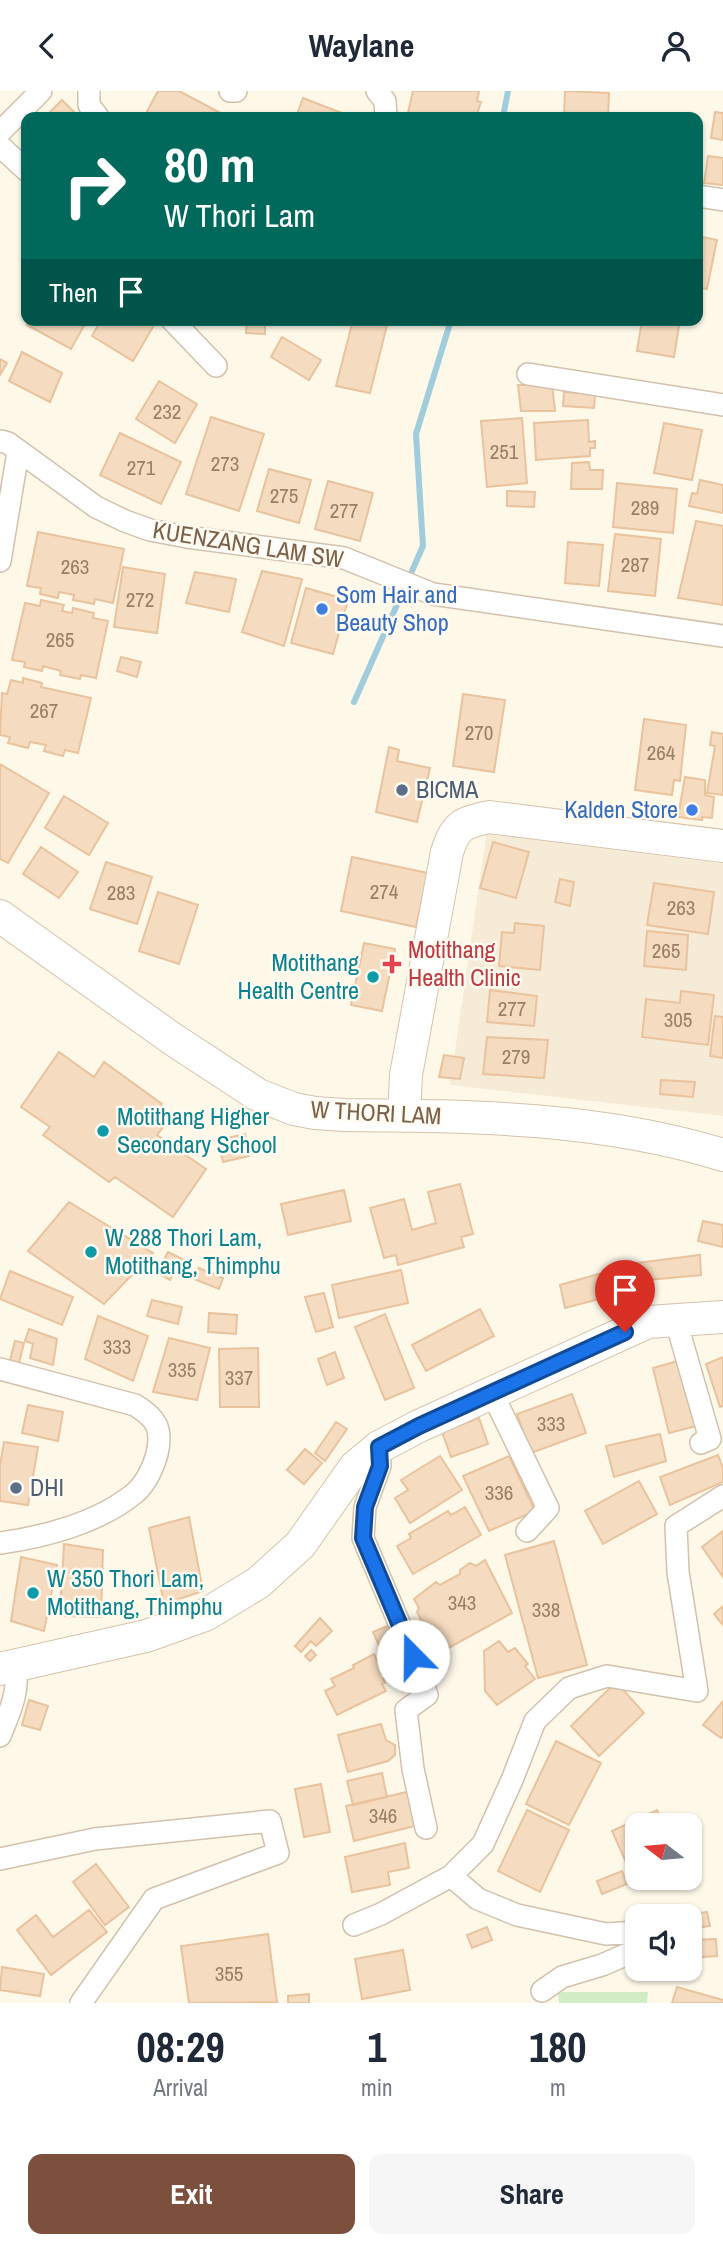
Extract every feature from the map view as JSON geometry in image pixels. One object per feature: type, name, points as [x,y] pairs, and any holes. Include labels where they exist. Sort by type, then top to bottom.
[{"type":"main road","points":[[404,1116],[409,1062],[447,852],[454,831],[471,821],[489,817],[723,846]]},
{"type":"main road","name":"W THORI LAM","points":[[0,916],[171,1038],[258,1095],[294,1108],[315,1113],[559,1122],[620,1129],[723,1155]]},
{"type":"main road","points":[[8,1667],[146,1636],[205,1615],[258,1583],[300,1545],[355,1467],[379,1447],[648,1322],[723,1317]]},
{"type":"street","points":[[0,132],[41,91]]},
{"type":"street","points":[[89,91],[89,105],[94,112]]},
{"type":"street","points":[[377,91],[385,101],[386,112]]},
{"type":"street","points":[[0,146],[21,165]]},
{"type":"street","points":[[703,197],[723,200]]},
{"type":"street","points":[[178,326],[216,366]]},
{"type":"street","points":[[528,374],[723,405]]},
{"type":"street","points":[[0,561],[9,446]]},
{"type":"street","name":"KUENZANG LAM SW","points":[[9,446],[96,507],[150,530],[344,558],[433,594],[723,635]]},
{"type":"street","points":[[676,1321],[710,1439],[701,1443]]},
{"type":"street","points":[[0,1369],[135,1405],[152,1416],[159,1430],[159,1445],[154,1465],[138,1490],[110,1509],[71,1527],[0,1543]]},
{"type":"street","points":[[492,1393],[548,1509],[527,1531]]},
{"type":"street","points":[[379,1447],[380,1466],[365,1507],[363,1538],[427,1695],[406,1710],[413,1769],[426,1828]]},
{"type":"street","points":[[354,1925],[381,1914],[451,1876],[483,1844],[535,1721],[569,1688],[607,1676],[697,1691],[678,1572],[676,1526],[723,1496]]},
{"type":"street","points":[[0,1736],[15,1700],[17,1679],[8,1667]]},
{"type":"street","points":[[0,1859],[95,1839],[270,1821],[278,1853],[154,1899],[81,2003]]},
{"type":"street","points":[[451,1876],[478,1899],[517,1915],[606,1934],[625,1933]]},
{"type":"street","points":[[542,1991],[562,1977],[625,1956]]},
{"type":"shaded area","points":[[489,817],[723,846],[723,1116],[450,1085]]},
{"type":"green space","points":[[558,1992],[648,1992],[647,2003],[559,2003]]},
{"type":"building","points":[[158,91],[179,91],[219,112],[147,112]]},
{"type":"building","points":[[413,91],[479,91],[477,101],[481,102],[478,112],[408,112]]},
{"type":"building","points":[[565,91],[609,93],[608,112],[564,112]]},
{"type":"building","points":[[303,98],[339,112],[298,112]]},
{"type":"building","points":[[62,100],[74,112],[50,112]]},
{"type":"building","points":[[715,112],[723,113],[723,140],[711,138]]},
{"type":"building","points":[[708,156],[723,158],[723,185],[704,183]]},
{"type":"building","points":[[703,237],[717,240],[707,289],[703,288]]},
{"type":"building","points":[[29,326],[84,326],[71,349]]},
{"type":"building","points":[[98,326],[153,326],[133,361],[92,336]]},
{"type":"building","points":[[247,326],[265,326],[265,334],[246,333]]},
{"type":"building","points":[[351,326],[387,326],[370,393],[336,386]]},
{"type":"building","points":[[641,326],[679,326],[674,357],[637,351]]},
{"type":"building","points":[[282,337],[321,360],[309,380],[271,357]]},
{"type":"building","points":[[22,352],[62,373],[50,402],[9,381]]},
{"type":"building","points":[[0,359],[7,363],[0,375]]},
{"type":"building","points":[[159,381],[197,404],[175,443],[136,419]]},
{"type":"building","points":[[518,385],[552,385],[555,411],[521,411]]},
{"type":"building","points":[[564,392],[595,394],[594,408],[563,406]]},
{"type":"building","points":[[211,417],[264,434],[239,511],[186,494]]},
{"type":"building","points":[[522,418],[527,483],[487,487],[481,421]]},
{"type":"building","points":[[588,420],[589,442],[595,441],[595,448],[590,448],[590,456],[536,460],[534,423]]},
{"type":"building","points":[[664,423],[702,430],[692,480],[654,473]]},
{"type":"building","points":[[120,433],[181,462],[161,504],[100,475]]},
{"type":"building","points":[[589,462],[590,470],[603,470],[602,489],[571,489],[572,463]]},
{"type":"building","points":[[269,469],[311,480],[299,523],[257,511]]},
{"type":"building","points":[[700,480],[723,485],[723,513],[689,506],[692,493],[697,494]]},
{"type":"building","points":[[328,481],[373,493],[360,541],[315,529]]},
{"type":"building","points":[[617,483],[677,489],[673,533],[613,527]]},
{"type":"building","points":[[507,491],[535,492],[534,507],[507,506]]},
{"type":"building","points":[[696,521],[723,526],[723,605],[678,598]]},
{"type":"building","points":[[38,532],[124,549],[113,603],[95,599],[94,604],[73,600],[74,595],[59,592],[58,598],[40,594],[41,588],[27,586]]},
{"type":"building","points":[[615,534],[661,539],[655,596],[608,591]]},
{"type":"building","points":[[568,542],[603,545],[599,586],[565,583]]},
{"type":"building","points":[[123,567],[165,574],[157,633],[114,627]]},
{"type":"building","points":[[262,571],[302,579],[284,646],[242,632]]},
{"type":"building","points":[[195,572],[236,579],[229,612],[186,603]]},
{"type":"building","points":[[306,588],[348,600],[333,654],[291,643]]},
{"type":"building","points":[[41,600],[64,605],[62,611],[72,613],[73,608],[94,613],[93,618],[108,621],[96,678],[81,675],[80,679],[60,675],[61,671],[43,666],[42,671],[24,667],[25,662],[12,660],[25,603],[40,606]]},
{"type":"building","points":[[121,657],[141,662],[137,677],[117,671]]},
{"type":"building","points":[[23,678],[42,683],[41,687],[91,698],[78,753],[65,750],[63,756],[44,751],[46,745],[30,742],[28,748],[8,743],[10,737],[0,735],[2,693],[7,694],[11,680],[23,683]]},
{"type":"building","points":[[463,694],[505,700],[494,772],[453,766]]},
{"type":"building","points":[[644,719],[686,725],[680,781],[674,780],[672,795],[635,790]]},
{"type":"building","points":[[712,732],[723,734],[723,795],[707,793],[715,746],[710,745]]},
{"type":"building","name":"BICMA","points":[[389,747],[399,750],[397,761],[430,768],[417,822],[376,812]]},
{"type":"building","points":[[0,764],[49,793],[8,863],[0,859]]},
{"type":"building","points":[[685,777],[705,780],[705,795],[714,797],[712,818],[702,817],[702,820],[678,817]]},
{"type":"building","points":[[64,796],[108,823],[89,855],[45,828]]},
{"type":"building","points":[[493,842],[529,852],[516,898],[480,888]]},
{"type":"building","points":[[41,847],[78,872],[59,898],[23,874]]},
{"type":"building","points":[[352,857],[428,873],[416,927],[341,911]]},
{"type":"building","points":[[106,862],[152,877],[137,924],[90,909]]},
{"type":"building","points":[[560,879],[574,882],[570,906],[555,902]]},
{"type":"building","points":[[654,883],[714,892],[708,934],[647,925]]},
{"type":"building","points":[[158,892],[198,905],[179,964],[139,951]]},
{"type":"building","points":[[515,923],[544,926],[540,970],[499,966],[502,932],[514,933]]},
{"type":"building","points":[[647,931],[688,935],[686,970],[644,966]]},
{"type":"building","name":"Motithang Health Centre","points":[[364,943],[395,949],[382,1011],[351,1005]]},
{"type":"building","points":[[490,990],[537,996],[534,1026],[487,1022]]},
{"type":"building","points":[[681,991],[714,995],[708,1045],[642,1037],[646,999],[680,1003]]},
{"type":"building","points":[[715,1016],[723,1017],[723,1058],[710,1056]]},
{"type":"building","points":[[487,1037],[548,1040],[544,1078],[483,1074]]},
{"type":"building","name":"Motithang Higher Secondary School","points":[[59,1052],[94,1077],[104,1062],[162,1104],[152,1117],[164,1126],[157,1135],[206,1169],[173,1217],[115,1177],[109,1182],[43,1135],[50,1127],[21,1107]]},
{"type":"building","points":[[444,1055],[464,1058],[460,1079],[439,1077]]},
{"type":"building","points":[[661,1080],[695,1082],[693,1097],[660,1094]]},
{"type":"building","points":[[245,1134],[249,1156],[223,1162],[218,1140]]},
{"type":"building","points":[[460,1184],[473,1234],[461,1237],[464,1247],[398,1265],[396,1255],[384,1258],[370,1208],[404,1199],[412,1230],[436,1223],[428,1192]]},
{"type":"building","points":[[344,1190],[351,1221],[288,1235],[281,1204]]},
{"type":"building","name":"W 288 Thori Lam, Motithang, Thimphu","points":[[69,1202],[153,1253],[104,1304],[28,1251]]},
{"type":"building","points":[[703,1221],[723,1225],[723,1247],[698,1241]]},
{"type":"building","points":[[168,1252],[182,1259],[170,1280],[157,1273]]},
{"type":"building","points":[[700,1255],[701,1275],[638,1281],[636,1263]]},
{"type":"building","points":[[199,1268],[223,1278],[219,1289],[194,1279]]},
{"type":"building","points":[[620,1268],[622,1293],[565,1308],[560,1285]]},
{"type":"building","points":[[401,1270],[408,1303],[339,1318],[332,1285]]},
{"type":"building","points":[[10,1271],[73,1297],[62,1325],[0,1299]]},
{"type":"building","points":[[324,1293],[333,1327],[316,1332],[305,1297]]},
{"type":"building","points":[[152,1300],[182,1307],[178,1324],[147,1316]]},
{"type":"building","points":[[480,1309],[494,1336],[426,1371],[412,1345]]},
{"type":"building","points":[[209,1313],[237,1315],[236,1334],[208,1332]]},
{"type":"building","points":[[385,1314],[414,1388],[385,1400],[355,1327]]},
{"type":"building","points":[[98,1316],[148,1336],[133,1381],[85,1359]]},
{"type":"building","points":[[29,1329],[57,1339],[53,1365],[30,1358],[33,1344],[25,1341]]},
{"type":"building","points":[[169,1338],[210,1348],[197,1400],[153,1392]]},
{"type":"building","points":[[15,1341],[24,1343],[19,1363],[10,1360]]},
{"type":"building","points":[[258,1348],[259,1407],[220,1407],[219,1349]]},
{"type":"building","points":[[335,1352],[344,1378],[327,1385],[318,1359]]},
{"type":"building","points":[[723,1357],[723,1406],[720,1407],[706,1364]]},
{"type":"building","points":[[685,1359],[700,1425],[669,1433],[653,1368]]},
{"type":"building","points":[[572,1394],[586,1433],[531,1453],[517,1414]]},
{"type":"building","points":[[28,1405],[63,1412],[58,1441],[22,1433]]},
{"type":"building","points":[[479,1418],[488,1444],[451,1457],[442,1432]]},
{"type":"building","points":[[336,1422],[347,1429],[325,1461],[315,1453]]},
{"type":"building","points":[[660,1434],[666,1461],[614,1477],[606,1446]]},
{"type":"building","points":[[4,1442],[38,1447],[28,1505],[0,1501],[0,1465]]},
{"type":"building","points":[[305,1449],[322,1463],[304,1484],[287,1470]]},
{"type":"building","points":[[718,1455],[723,1468],[723,1482],[670,1505],[660,1477]]},
{"type":"building","points":[[440,1456],[462,1490],[410,1523],[395,1498],[408,1490],[401,1480]]},
{"type":"building","points":[[509,1456],[535,1511],[489,1531],[463,1476]]},
{"type":"building","points":[[639,1481],[657,1514],[603,1544],[585,1511]]},
{"type":"building","points":[[465,1507],[481,1535],[413,1574],[397,1546],[411,1538],[409,1534],[448,1511],[451,1515]]},
{"type":"building","points":[[189,1517],[203,1591],[164,1604],[149,1528]]},
{"type":"building","points":[[723,1531],[723,1577],[702,1547]]},
{"type":"building","points":[[554,1541],[587,1665],[538,1678],[505,1555]]},
{"type":"building","points":[[64,1544],[103,1550],[101,1617],[60,1616]]},
{"type":"building","name":"W 350 Thori Lam, Motithang, Thimphu","points":[[21,1557],[57,1565],[44,1631],[11,1621]]},
{"type":"building","points":[[485,1560],[512,1613],[443,1651],[438,1641],[432,1640],[428,1631],[430,1627],[422,1622],[414,1599],[436,1582],[440,1585],[460,1574],[460,1570],[470,1563],[476,1566]]},
{"type":"building","points":[[723,1606],[723,1625],[714,1614]]},
{"type":"building","points":[[320,1618],[332,1631],[316,1646],[311,1641],[301,1652],[295,1646]]},
{"type":"building","points":[[390,1625],[402,1654],[386,1661],[373,1632]]},
{"type":"building","points":[[499,1641],[508,1652],[515,1648],[528,1664],[525,1666],[535,1679],[497,1705],[485,1691],[484,1651]]},
{"type":"building","points":[[311,1650],[316,1655],[310,1661],[305,1656]]},
{"type":"building","points":[[374,1654],[385,1678],[385,1683],[382,1684],[386,1691],[337,1715],[325,1691],[335,1686],[331,1679]]},
{"type":"building","points":[[616,1682],[644,1713],[599,1756],[571,1726]]},
{"type":"building","points":[[29,1700],[48,1706],[40,1730],[22,1725]]},
{"type":"building","points":[[723,1701],[723,1736],[721,1738],[703,1725]]},
{"type":"building","points":[[381,1724],[386,1740],[395,1745],[395,1755],[388,1761],[348,1772],[338,1735]]},
{"type":"building","points":[[556,1741],[601,1763],[569,1825],[526,1804]]},
{"type":"building","points":[[382,1773],[387,1797],[353,1805],[347,1781]]},
{"type":"building","points":[[321,1784],[330,1832],[304,1837],[295,1789]]},
{"type":"building","points":[[411,1791],[419,1825],[354,1841],[346,1806]]},
{"type":"building","points":[[527,1810],[569,1830],[540,1892],[498,1871]]},
{"type":"building","points":[[625,1825],[625,1860],[612,1831]]},
{"type":"building","points":[[405,1843],[409,1868],[388,1872],[390,1885],[352,1892],[345,1857]]},
{"type":"building","points":[[96,1864],[129,1907],[105,1925],[73,1882]]},
{"type":"building","points":[[622,1871],[625,1885],[602,1894],[597,1881]]},
{"type":"building","points":[[89,1910],[107,1932],[51,1975],[17,1930],[36,1915],[53,1937]]},
{"type":"building","points":[[707,1912],[710,1926],[702,1927],[702,1913]]},
{"type":"building","points":[[487,1927],[492,1940],[472,1948],[467,1935]]},
{"type":"building","points":[[268,1934],[277,2002],[189,2003],[181,1946]]},
{"type":"building","points":[[716,1939],[717,1956],[702,1957],[702,1940]]},
{"type":"building","points":[[403,1950],[410,1990],[362,1999],[355,1959]]},
{"type":"building","points":[[2,1967],[44,1974],[40,1996],[0,1990]]},
{"type":"building","points":[[677,1987],[723,2000],[723,2003],[672,2003]]},
{"type":"building","points":[[309,1994],[309,2003],[288,2003],[288,1996]]},
{"type":"waterway","points":[[504,112],[508,91]]},
{"type":"waterway","points":[[354,702],[423,546],[416,434],[449,326]]},
{"type":"place","name":"Som Hair and Beauty Shop","points":[[322,609]]},
{"type":"place","name":"BICMA","points":[[402,790]]},
{"type":"place","name":"Kalden Store","points":[[692,810]]},
{"type":"place","name":"Motithang Health Clinic","points":[[392,964]]},
{"type":"place","name":"Motithang Health Centre","points":[[373,977]]},
{"type":"place","name":"Motithang Higher Secondary School","points":[[103,1131]]},
{"type":"place","name":"W 288 Thori Lam, Motithang, Thimphu","points":[[91,1252]]},
{"type":"place","name":"DHI","points":[[16,1488]]},
{"type":"place","name":"W 350 Thori Lam, Motithang, Thimphu","points":[[33,1593]]},
{"type":"route","points":[[413,1656],[363,1538],[365,1507],[380,1466],[379,1447],[625,1332]]}]
